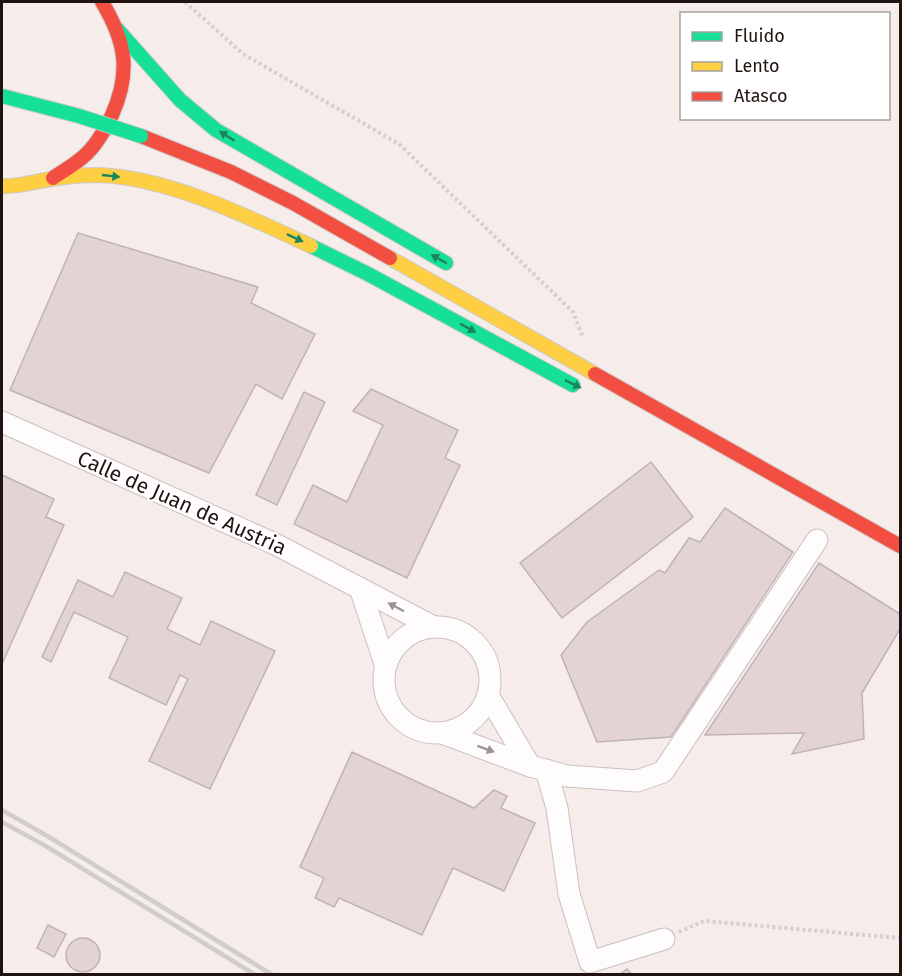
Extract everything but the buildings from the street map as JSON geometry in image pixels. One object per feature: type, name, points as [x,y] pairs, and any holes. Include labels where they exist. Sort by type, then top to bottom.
[{"type":"main road","points":[[53,178],[82,159],[102,134],[122,88],[126,65],[123,46],[117,29],[102,2]]},
{"type":"main road","points":[[117,29],[180,100],[216,130],[453,267]]},
{"type":"main road","points":[[2,96],[79,116],[141,136],[231,172],[293,203],[900,546]]},
{"type":"main road","points":[[2,195],[7,186],[33,184],[53,178],[89,175],[126,178],[161,186],[269,226],[350,264],[521,358],[590,393]]},
{"type":"main road","points":[[651,422],[786,480]]},
{"type":"main road","points":[[718,427],[786,480]]},
{"type":"street","name":"Calle de Juan de Austria","points":[[2,422],[277,545],[432,626]]},
{"type":"street","points":[[442,733],[462,727],[478,714],[488,695],[490,674],[484,654],[471,638],[452,628],[432,626],[412,632],[396,646],[386,664],[384,685],[389,705],[403,721],[421,731],[442,733],[538,768],[567,776],[637,781],[663,772],[817,540]]},
{"type":"street","points":[[360,588],[386,664]]},
{"type":"street","points":[[488,695],[538,768],[557,808],[569,894],[591,963],[664,939]]},
{"type":"path","points":[[185,2],[243,54],[399,144],[573,312],[585,345]]},
{"type":"path","points":[[664,939],[704,921],[900,938]]},
{"type":"railway","points":[[2,810],[271,974]]},
{"type":"railway","points":[[2,822],[44,845],[254,974]]},
{"type":"traffic: fast","points":[[117,29],[180,100],[216,130],[446,263]]},
{"type":"traffic: fast","points":[[2,96],[79,116],[141,136]]},
{"type":"traffic: fast","points":[[311,246],[368,274],[573,385]]},
{"type":"traffic: slow","points":[[2,186],[75,176],[124,177],[207,200],[311,246]]},
{"type":"traffic: slow","points":[[390,258],[595,374]]},
{"type":"traffic: jam","points":[[53,178],[80,160],[100,138],[112,115],[122,85],[124,71],[121,44],[102,2]]},
{"type":"traffic: jam","points":[[141,136],[231,172],[293,203],[390,258]]},
{"type":"traffic: jam","points":[[595,374],[900,546]]}]
